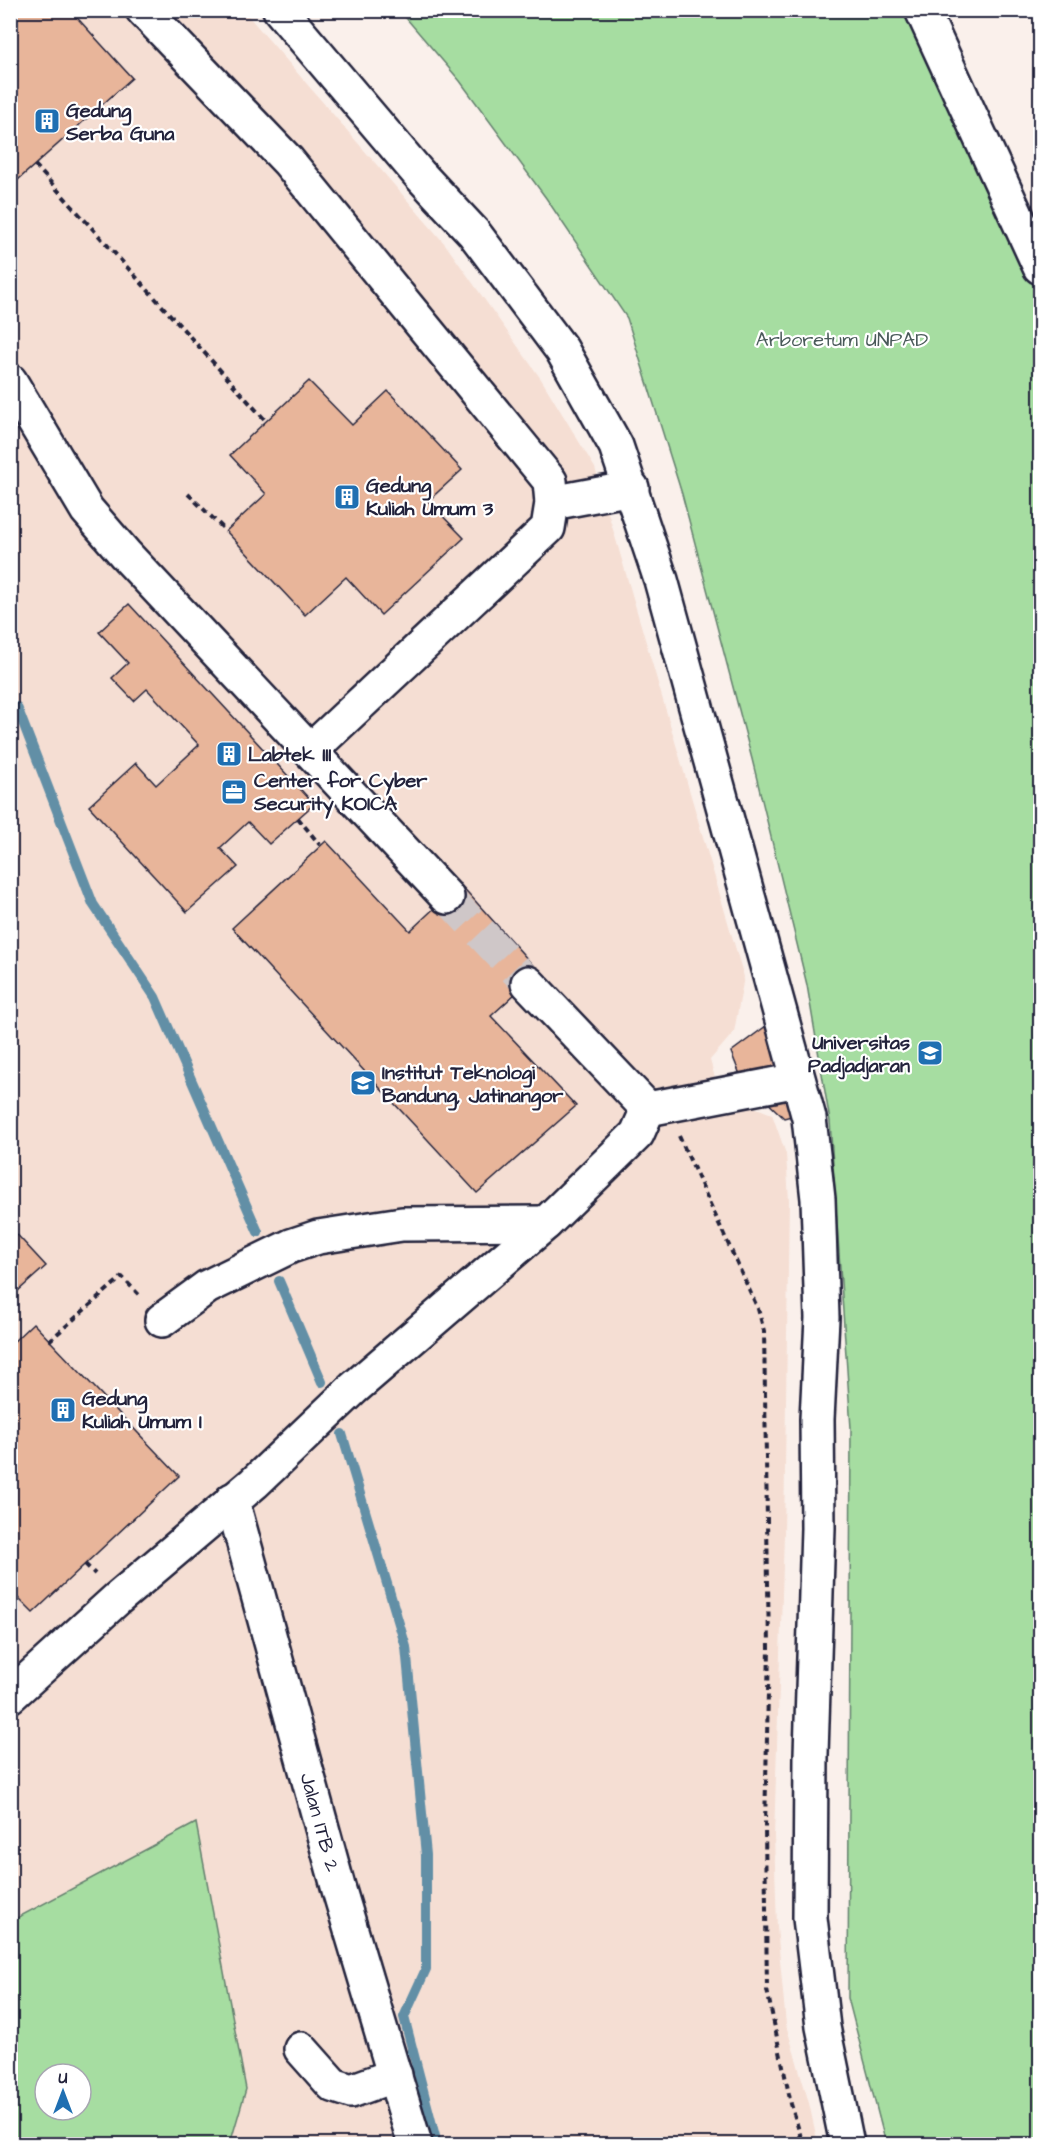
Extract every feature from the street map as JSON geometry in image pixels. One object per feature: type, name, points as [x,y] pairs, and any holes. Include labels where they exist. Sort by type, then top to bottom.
[{"type":"main road","points":[[143,10],[288,161],[550,481],[552,503],[548,528],[311,750]]},
{"type":"main road","points":[[280,10],[419,174],[474,233],[562,350],[615,446],[632,488],[662,580],[798,1080],[808,1118],[822,1259],[811,1754],[810,1930],[823,2027],[847,2145]]},
{"type":"main road","points":[[922,10],[1041,267]]},
{"type":"main road","points":[[10,381],[87,510],[125,554],[447,897]]},
{"type":"main road","points":[[552,503],[632,488]]},
{"type":"main road","points":[[528,983],[657,1107]]},
{"type":"main road","points":[[10,1696],[254,1483],[354,1388],[546,1222],[637,1134],[657,1107],[798,1080]]},
{"type":"main road","points":[[162,1320],[207,1287],[291,1246],[318,1237],[402,1224],[546,1222]]},
{"type":"main road","name":"Jalan ITB 2","points":[[232,1500],[339,1890],[415,2145]]},
{"type":"main road","points":[[301,2049],[333,2085],[351,2091],[395,2075]]},
{"type":"path","points":[[35,165],[266,421]]},
{"type":"path","points":[[188,494],[226,531]]},
{"type":"path","points":[[298,818],[320,845]]},
{"type":"path","points":[[657,1107],[758,1309],[764,1331],[769,1648],[765,1826],[767,1990],[791,2104],[803,2145]]},
{"type":"path","points":[[49,1341],[122,1277],[162,1320]]},
{"type":"shaded area","name":"Institut Teknologi Bandung, Jatinangor","points":[[11,11],[244,11],[445,244],[541,379],[595,468],[744,977],[734,1032],[710,1060],[724,1110],[751,1106],[772,1114],[786,1154],[789,1200],[784,1535],[774,1836],[777,1927],[786,2025],[809,2103],[818,2144],[11,2144]]},
{"type":"green space","name":"Arboretum UNPAD","points":[[400,11],[911,11],[1040,291],[1040,2144],[886,2144],[848,1998],[851,1428],[830,1121],[807,985],[752,759],[682,494],[627,318],[546,198],[460,81]]},
{"type":"green space","points":[[196,1823],[246,2089],[230,2144],[11,2144],[11,1916],[17,1918]]},
{"type":"building","name":"Gedung Serba Guna","points":[[10,10],[70,10],[132,78],[10,187]]},
{"type":"building","name":"Gedung Kuliah Umum 3","points":[[309,381],[352,425],[388,391],[462,470],[428,501],[464,538],[381,615],[346,577],[305,615],[226,531],[266,494],[230,455]]},
{"type":"building","name":"Labtek III","points":[[129,604],[314,804],[269,844],[248,822],[220,848],[238,867],[187,912],[89,806],[136,763],[156,785],[199,745],[147,689],[134,701],[112,678],[128,663],[99,632]]},
{"type":"building","points":[[326,841],[410,931],[460,884],[539,972],[491,1016],[576,1106],[477,1193],[232,928]]},
{"type":"building","points":[[770,1023],[780,1073],[741,1077],[731,1052]]},
{"type":"building","points":[[791,1089],[799,1114],[784,1118],[761,1096]]},
{"type":"building","points":[[10,1227],[46,1266],[10,1298]]},
{"type":"building","name":"Gedung Kuliah Umum I","points":[[33,1323],[179,1476],[33,1613],[10,1590],[10,1345]]},
{"type":"waterway","points":[[17,707],[93,904],[155,997],[258,1232]]},
{"type":"waterway","points":[[279,1281],[322,1382]]},
{"type":"waterway","points":[[342,1434],[406,1647],[426,1855],[426,1969],[404,2017],[437,2144]]},
{"type":"tunnel","points":[[447,897],[528,983]]},
{"type":"place","name":"Gedung Serba Guna","points":[[47,121]]},
{"type":"place","name":"Gedung Kuliah Umum 3","points":[[347,497]]},
{"type":"place","name":"Labtek III","points":[[229,754]]},
{"type":"place","name":"Center for Cyber Security KOICA","points":[[234,792]]},
{"type":"place","name":"Universitas Padjadjaran","points":[[930,1053]]},
{"type":"place","name":"Institut Teknologi Bandung, Jatinangor","points":[[363,1083]]},
{"type":"place","name":"Gedung Kuliah Umum I","points":[[63,1410]]}]
